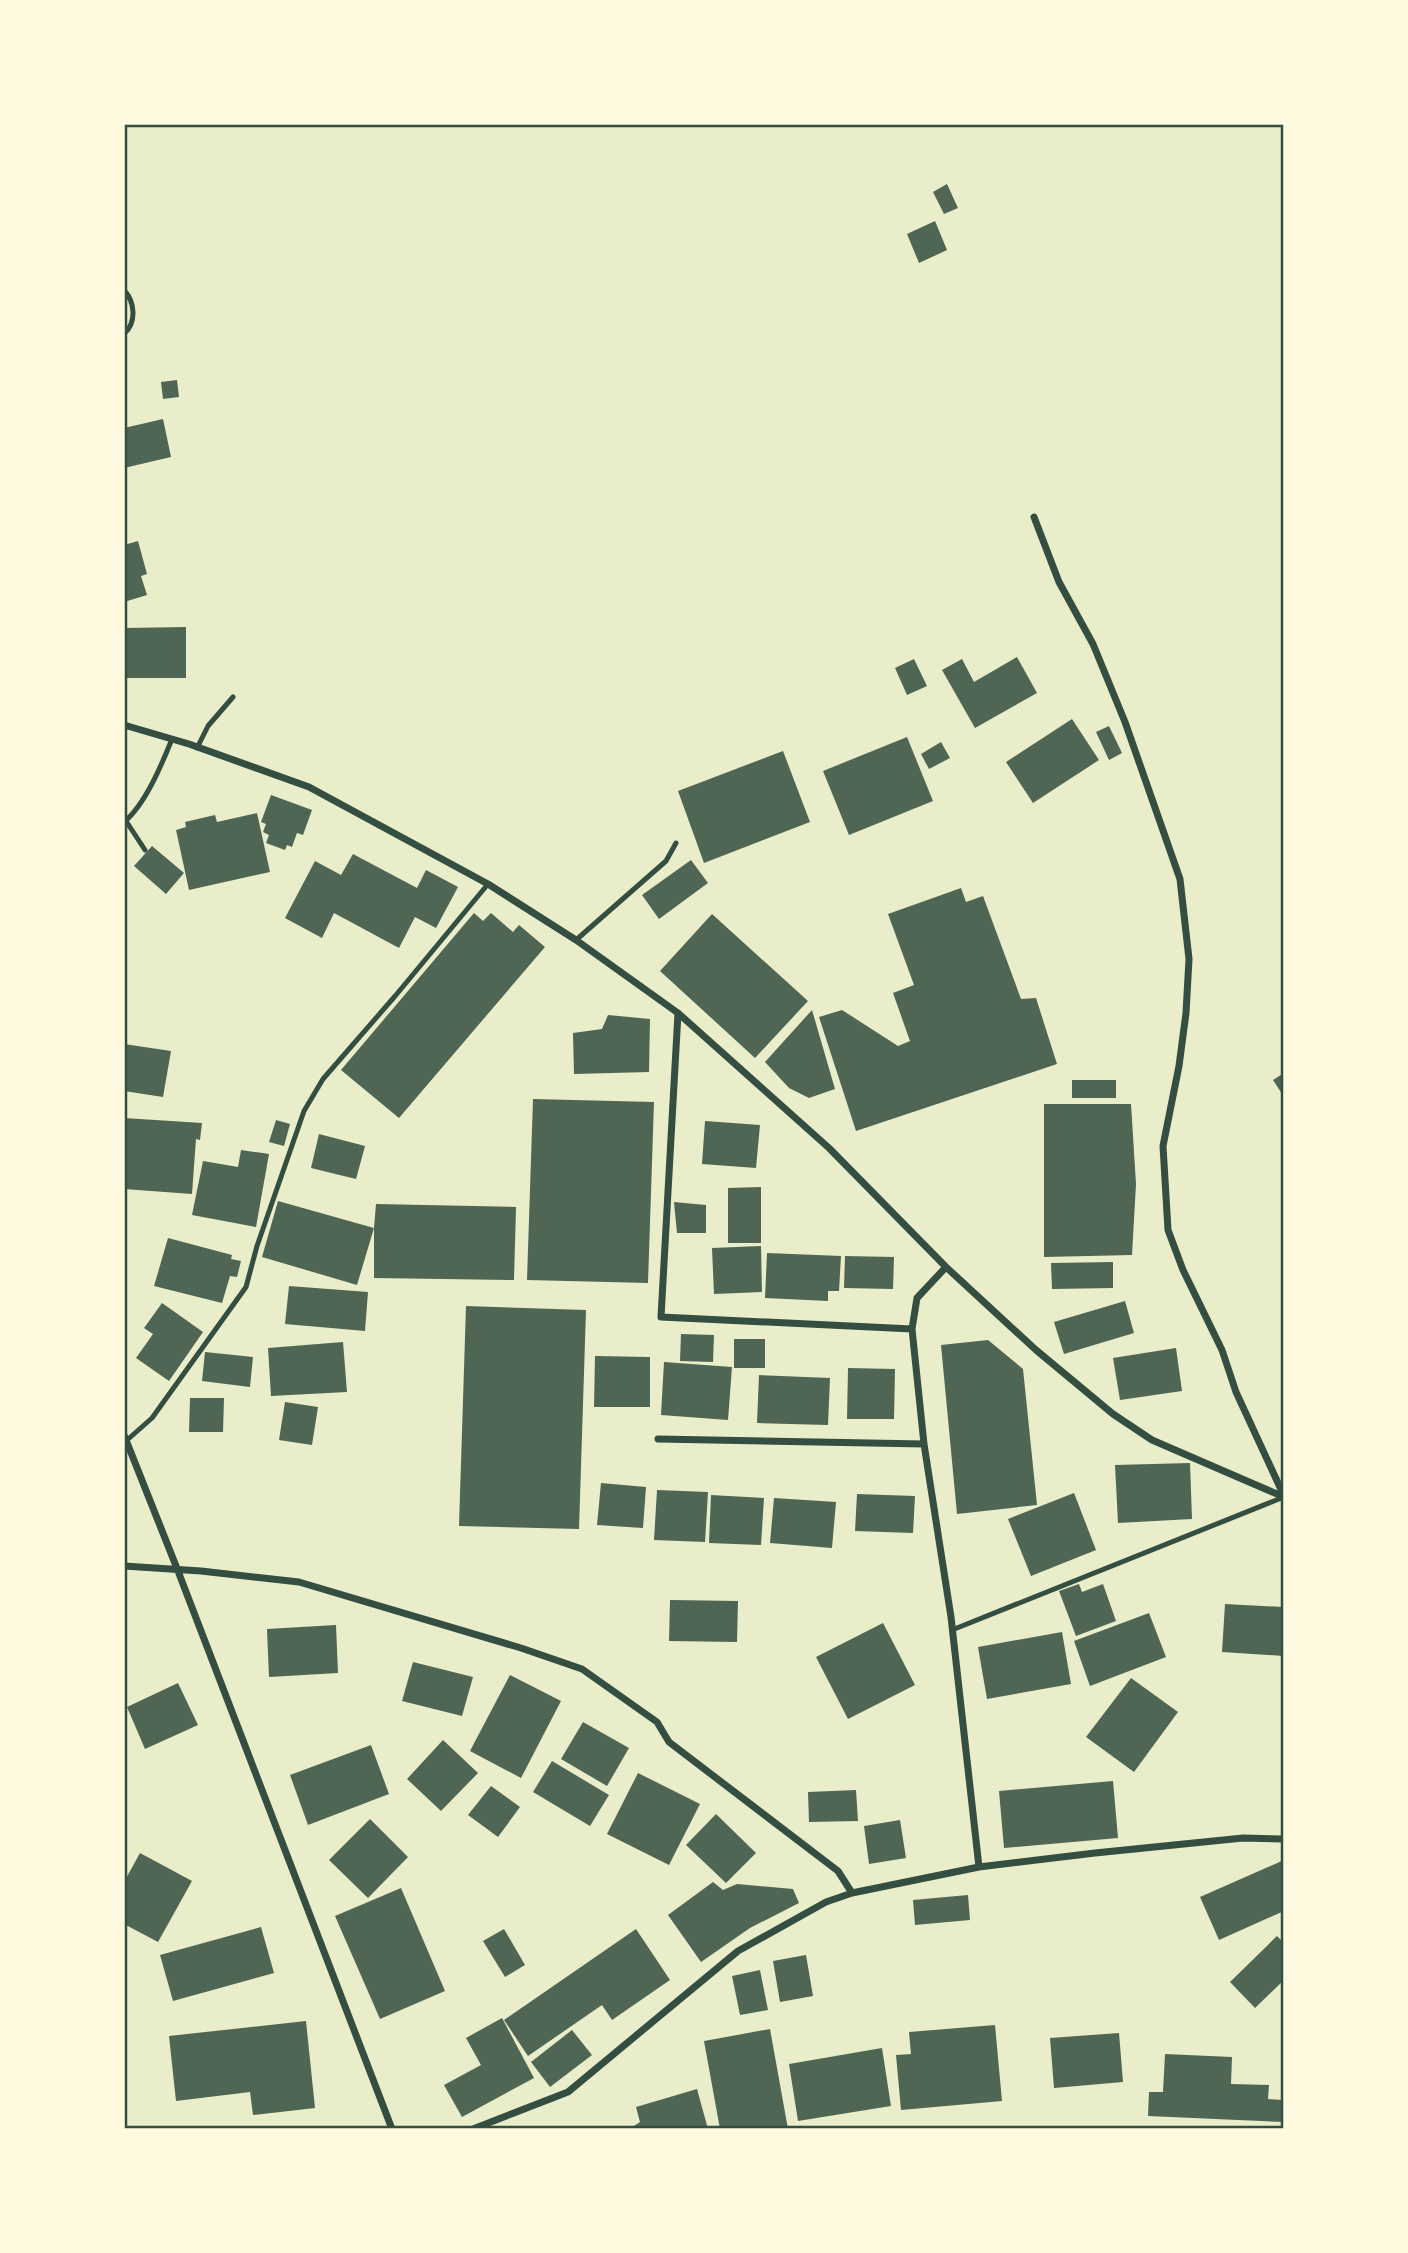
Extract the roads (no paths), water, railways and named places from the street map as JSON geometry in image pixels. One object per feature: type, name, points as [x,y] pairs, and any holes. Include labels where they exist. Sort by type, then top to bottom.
[{"type":"street","points":[[1034,517],[1059,582],[1093,644],[1181,879],[1189,959],[1179,1066],[1163,1146],[1168,1230],[1183,1270],[1222,1350],[1236,1392],[1284,1497]]},
{"type":"street","points":[[124,725],[309,787],[488,884],[576,940],[678,1013],[829,1148],[946,1267],[1036,1350],[1113,1414],[1152,1440],[1284,1497]]},
{"type":"street","points":[[678,1013],[662,1317],[912,1329]]},
{"type":"street","points":[[946,1267],[917,1298],[912,1329],[924,1444],[952,1630],[978,1867]]},
{"type":"street","points":[[125,1438],[391,2129]]},
{"type":"street","points":[[658,1439],[924,1444]]},
{"type":"street","points":[[124,1566],[299,1582],[582,1669],[657,1722],[669,1742],[838,1871],[852,1893]]},
{"type":"street","points":[[473,2129],[568,2092],[738,1951],[826,1902],[852,1893],[978,1867],[1243,1838],[1284,1839]]},
{"type":"lane","points":[[124,290],[131,297],[134,312],[124,334]]},
{"type":"lane","points":[[197,748],[208,726],[233,697]]},
{"type":"lane","points":[[145,850],[125,822],[133,815],[172,739]]},
{"type":"lane","points":[[576,940],[666,860],[676,843]]},
{"type":"lane","points":[[125,1438],[152,1419],[246,1287],[257,1246],[304,1111],[323,1079],[488,884]]},
{"type":"lane","points":[[952,1630],[1284,1497]]}]
